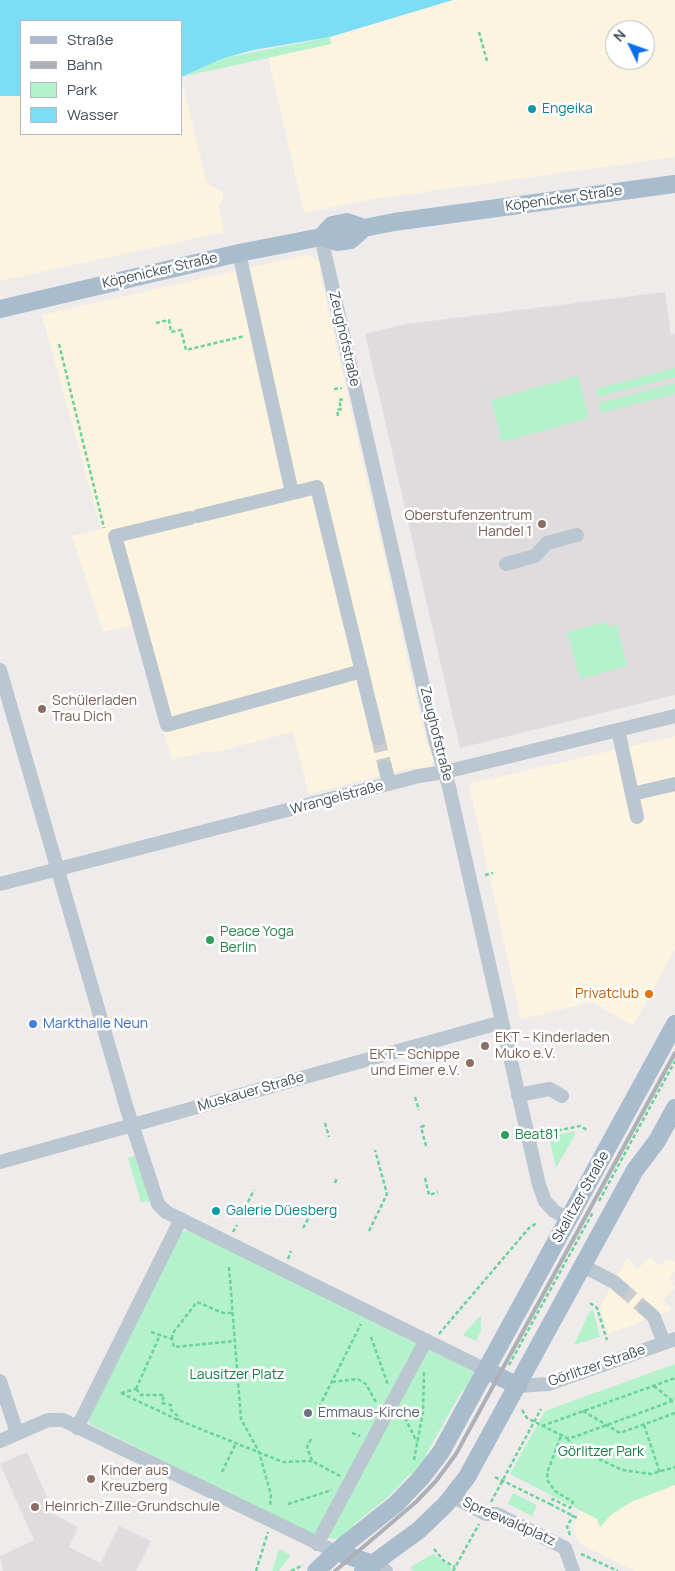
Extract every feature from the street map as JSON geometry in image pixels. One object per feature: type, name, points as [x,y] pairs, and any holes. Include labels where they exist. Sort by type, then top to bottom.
[{"type":"main road","name":"Köpenicker Straße","points":[[0,310],[239,253],[321,237],[337,242],[351,240],[364,228],[675,184]]},
{"type":"main road","name":"Skalitzer Straße","points":[[316,1571],[336,1552],[392,1508],[421,1478],[448,1439],[675,1024]]},
{"type":"main road","points":[[336,1552],[374,1568],[419,1530],[452,1496],[474,1465],[635,1170],[657,1140],[675,1108]]},
{"type":"main road","points":[[486,1370],[518,1386]]},
{"type":"street","name":"Zeughofstraße","points":[[321,237],[518,1095],[545,1201],[554,1211],[568,1219]]},
{"type":"street","points":[[239,253],[292,493]]},
{"type":"street","points":[[362,671],[167,725],[115,536],[317,487],[362,671],[378,738]]},
{"type":"street","points":[[506,564],[535,556],[547,543],[577,535]]},
{"type":"street","points":[[0,670],[132,1125],[158,1204],[166,1212],[368,1311],[432,1339],[486,1370]]},
{"type":"street","name":"Wrangelstraße","points":[[0,884],[390,783],[445,772],[675,716]]},
{"type":"street","points":[[618,730],[637,817]]},
{"type":"street","points":[[386,767],[390,783]]},
{"type":"street","points":[[632,794],[675,784]]},
{"type":"street","name":"Muskauer Straße","points":[[0,1162],[502,1022]]},
{"type":"street","points":[[518,1095],[550,1089],[562,1096]]},
{"type":"street","points":[[77,1428],[181,1219]]},
{"type":"street","points":[[583,1266],[614,1282],[622,1289]]},
{"type":"street","points":[[645,1309],[654,1317],[669,1341]]},
{"type":"street","points":[[317,1544],[432,1339]]},
{"type":"street","name":"Görlitzer Straße","points":[[518,1386],[549,1384],[669,1341]]},
{"type":"street","points":[[0,1381],[17,1433]]},
{"type":"street","points":[[0,1441],[52,1419],[63,1420],[336,1552]]},
{"type":"street","name":"Spreewaldplatz","points":[[452,1496],[485,1513],[497,1514],[568,1541],[573,1571]]},
{"type":"path","points":[[479,32],[487,61]]},
{"type":"path","points":[[156,323],[168,320],[171,332],[181,330],[186,350],[256,333]]},
{"type":"path","points":[[59,344],[107,538],[115,536]]},
{"type":"path","points":[[334,390],[342,388]]},
{"type":"path","points":[[338,416],[337,410],[341,409],[339,400],[344,398]]},
{"type":"path","points":[[485,875],[493,873]]},
{"type":"path","points":[[505,1373],[675,1061]]},
{"type":"path","points":[[415,1097],[418,1110]]},
{"type":"path","points":[[325,1123],[329,1136]]},
{"type":"path","points":[[426,1126],[421,1127],[426,1146]]},
{"type":"path","points":[[544,1133],[580,1126],[587,1130]]},
{"type":"path","points":[[369,1231],[387,1194],[375,1150]]},
{"type":"path","points":[[335,1183],[337,1178]]},
{"type":"path","points":[[425,1178],[429,1195],[438,1192]]},
{"type":"path","points":[[248,1202],[254,1190]]},
{"type":"path","points":[[303,1228],[312,1210],[320,1213],[324,1205]]},
{"type":"path","points":[[432,1339],[529,1228],[537,1223]]},
{"type":"path","points":[[568,1244],[580,1248]]},
{"type":"path","points":[[229,1267],[241,1419],[259,1452],[271,1496],[268,1534],[257,1571]]},
{"type":"path","points":[[232,1313],[222,1314],[197,1302],[173,1333],[172,1339],[174,1347],[235,1341]]},
{"type":"path","points":[[590,1303],[597,1308],[607,1340]]},
{"type":"path","points":[[319,1407],[368,1311]]},
{"type":"path","points":[[151,1332],[172,1339]]},
{"type":"path","points":[[136,1389],[160,1335]]},
{"type":"path","points":[[508,1355],[520,1357]]},
{"type":"path","points":[[414,1460],[423,1412],[424,1364]]},
{"type":"path","points":[[542,1426],[675,1378]]},
{"type":"path","points":[[332,1382],[358,1379],[366,1384],[380,1409]]},
{"type":"path","points":[[654,1386],[674,1401]]},
{"type":"path","points":[[136,1389],[121,1393],[178,1420],[283,1462],[312,1461],[343,1478]]},
{"type":"path","points":[[136,1389],[141,1395],[164,1395],[162,1402],[171,1405],[171,1410],[179,1417],[178,1420]]},
{"type":"path","points":[[566,1438],[674,1401]]},
{"type":"path","points":[[522,1409],[524,1415],[566,1438],[574,1447],[622,1470],[651,1474],[660,1473],[675,1467]]},
{"type":"path","points":[[453,1571],[541,1409]]},
{"type":"path","points":[[584,1411],[620,1433],[675,1413]]},
{"type":"path","points":[[644,1425],[660,1473]]},
{"type":"path","points":[[550,1504],[552,1499],[570,1508],[573,1502],[555,1491],[548,1481],[548,1465],[561,1436]]},
{"type":"path","points":[[310,1439],[307,1447],[312,1461]]},
{"type":"path","points":[[222,1472],[236,1443]]},
{"type":"path","points":[[495,1477],[578,1518]]},
{"type":"path","points":[[288,1504],[338,1488]]},
{"type":"path","points":[[568,1541],[567,1527],[573,1516]]},
{"type":"path","name":"Spreewaldplatz","points":[[568,1541],[618,1571]]},
{"type":"path","points":[[434,1549],[444,1560],[455,1567]]},
{"type":"shaded area","points":[[453,0],[675,0],[675,157],[367,200],[304,213],[268,57],[331,44],[330,37]]},
{"type":"shaded area","points":[[182,82],[207,183],[222,192],[223,199],[219,207],[224,232],[0,281],[0,96],[20,96],[20,135],[182,135]]},
{"type":"shaded area","points":[[307,255],[318,260],[322,268],[319,270],[427,746],[430,746],[435,760],[430,767],[417,770],[416,767],[309,794],[293,732],[211,753],[209,751],[172,760],[132,625],[103,632],[72,536],[101,529],[42,315]]},
{"type":"shaded area","name":"Oberstufenzentrum Handel 1","points":[[665,292],[671,335],[675,334],[675,695],[460,748],[365,334],[406,324]]},
{"type":"shaded area","points":[[675,736],[675,949],[633,1026],[592,1002],[521,1019],[469,784]]},
{"type":"shaded area","points":[[651,1257],[659,1266],[667,1260],[675,1261],[675,1271],[669,1277],[675,1288],[662,1299],[672,1310],[608,1334],[600,1307],[627,1258],[637,1269]]},
{"type":"shaded area","name":"Heinrich-Zille-Grundschule","points":[[27,1452],[55,1515],[78,1527],[69,1547],[101,1563],[119,1526],[151,1541],[136,1571],[3,1571],[0,1556],[34,1540],[0,1464]]},
{"type":"shaded area","points":[[675,1485],[675,1571],[635,1571],[580,1544],[573,1527],[581,1511],[597,1519],[600,1527],[612,1514],[631,1502]]},
{"type":"green space","points":[[330,37],[331,44],[182,77],[224,58]]},
{"type":"green space","points":[[675,368],[675,377],[597,397],[595,389]]},
{"type":"green space","points":[[578,376],[589,418],[502,442],[491,400]]},
{"type":"green space","points":[[675,383],[675,394],[601,413],[599,403]]},
{"type":"green space","points":[[606,622],[609,627],[617,625],[627,666],[580,679],[567,632]]},
{"type":"green space","points":[[576,1131],[572,1140],[556,1168],[549,1137]]},
{"type":"green space","points":[[135,1156],[150,1201],[141,1202],[128,1158]]},
{"type":"green space","name":"Lausitzer Platz","points":[[189,1230],[474,1372],[469,1389],[462,1391],[426,1454],[427,1461],[417,1474],[410,1474],[387,1498],[354,1524],[353,1530],[338,1539],[314,1536],[90,1424],[89,1419],[180,1233]]},
{"type":"green space","points":[[593,1310],[600,1337],[574,1345],[590,1311]]},
{"type":"green space","points":[[481,1315],[481,1330],[476,1341],[463,1335]]},
{"type":"green space","name":"Görlitzer Park","points":[[675,1364],[675,1485],[631,1502],[612,1514],[600,1527],[597,1519],[510,1474],[545,1411]]},
{"type":"green space","points":[[513,1493],[537,1505],[532,1516],[508,1504]]},
{"type":"green space","points":[[279,1549],[291,1555],[279,1571],[272,1571]]},
{"type":"green space","points":[[433,1554],[452,1568],[450,1571],[414,1571],[411,1569],[412,1566]]},
{"type":"water","points":[[0,0],[453,0],[330,37],[253,50],[224,58],[182,77],[182,20],[20,20],[20,96],[0,96]]},
{"type":"tunnel","points":[[378,738],[385,767]]},
{"type":"tunnel","points":[[622,1289],[645,1309]]},
{"type":"railway","points":[[335,1571],[416,1502],[436,1481],[456,1454],[675,1053]]},
{"type":"place","name":"Engeika","points":[[532,109]]},
{"type":"place","name":"Oberstufenzentrum Handel 1","points":[[542,524]]},
{"type":"place","name":"Schülerladen Trau Dich","points":[[42,709]]},
{"type":"place","name":"Peace Yoga Berlin","points":[[210,940]]},
{"type":"place","name":"Privatclub","points":[[649,994]]},
{"type":"place","name":"Markthalle Neun","points":[[33,1024]]},
{"type":"place","name":"EKT – Kinderladen Muko e.V.","points":[[485,1046]]},
{"type":"place","name":"EKT – Schippe und Eimer e.V.","points":[[470,1063]]},
{"type":"place","name":"Beat81","points":[[505,1135]]},
{"type":"place","name":"Galerie Düesberg","points":[[216,1211]]},
{"type":"place","name":"Emmaus-Kirche","points":[[308,1413]]},
{"type":"place","name":"Kinder aus Kreuzberg","points":[[91,1479]]},
{"type":"place","name":"Heinrich-Zille-Grundschule","points":[[35,1507]]}]
